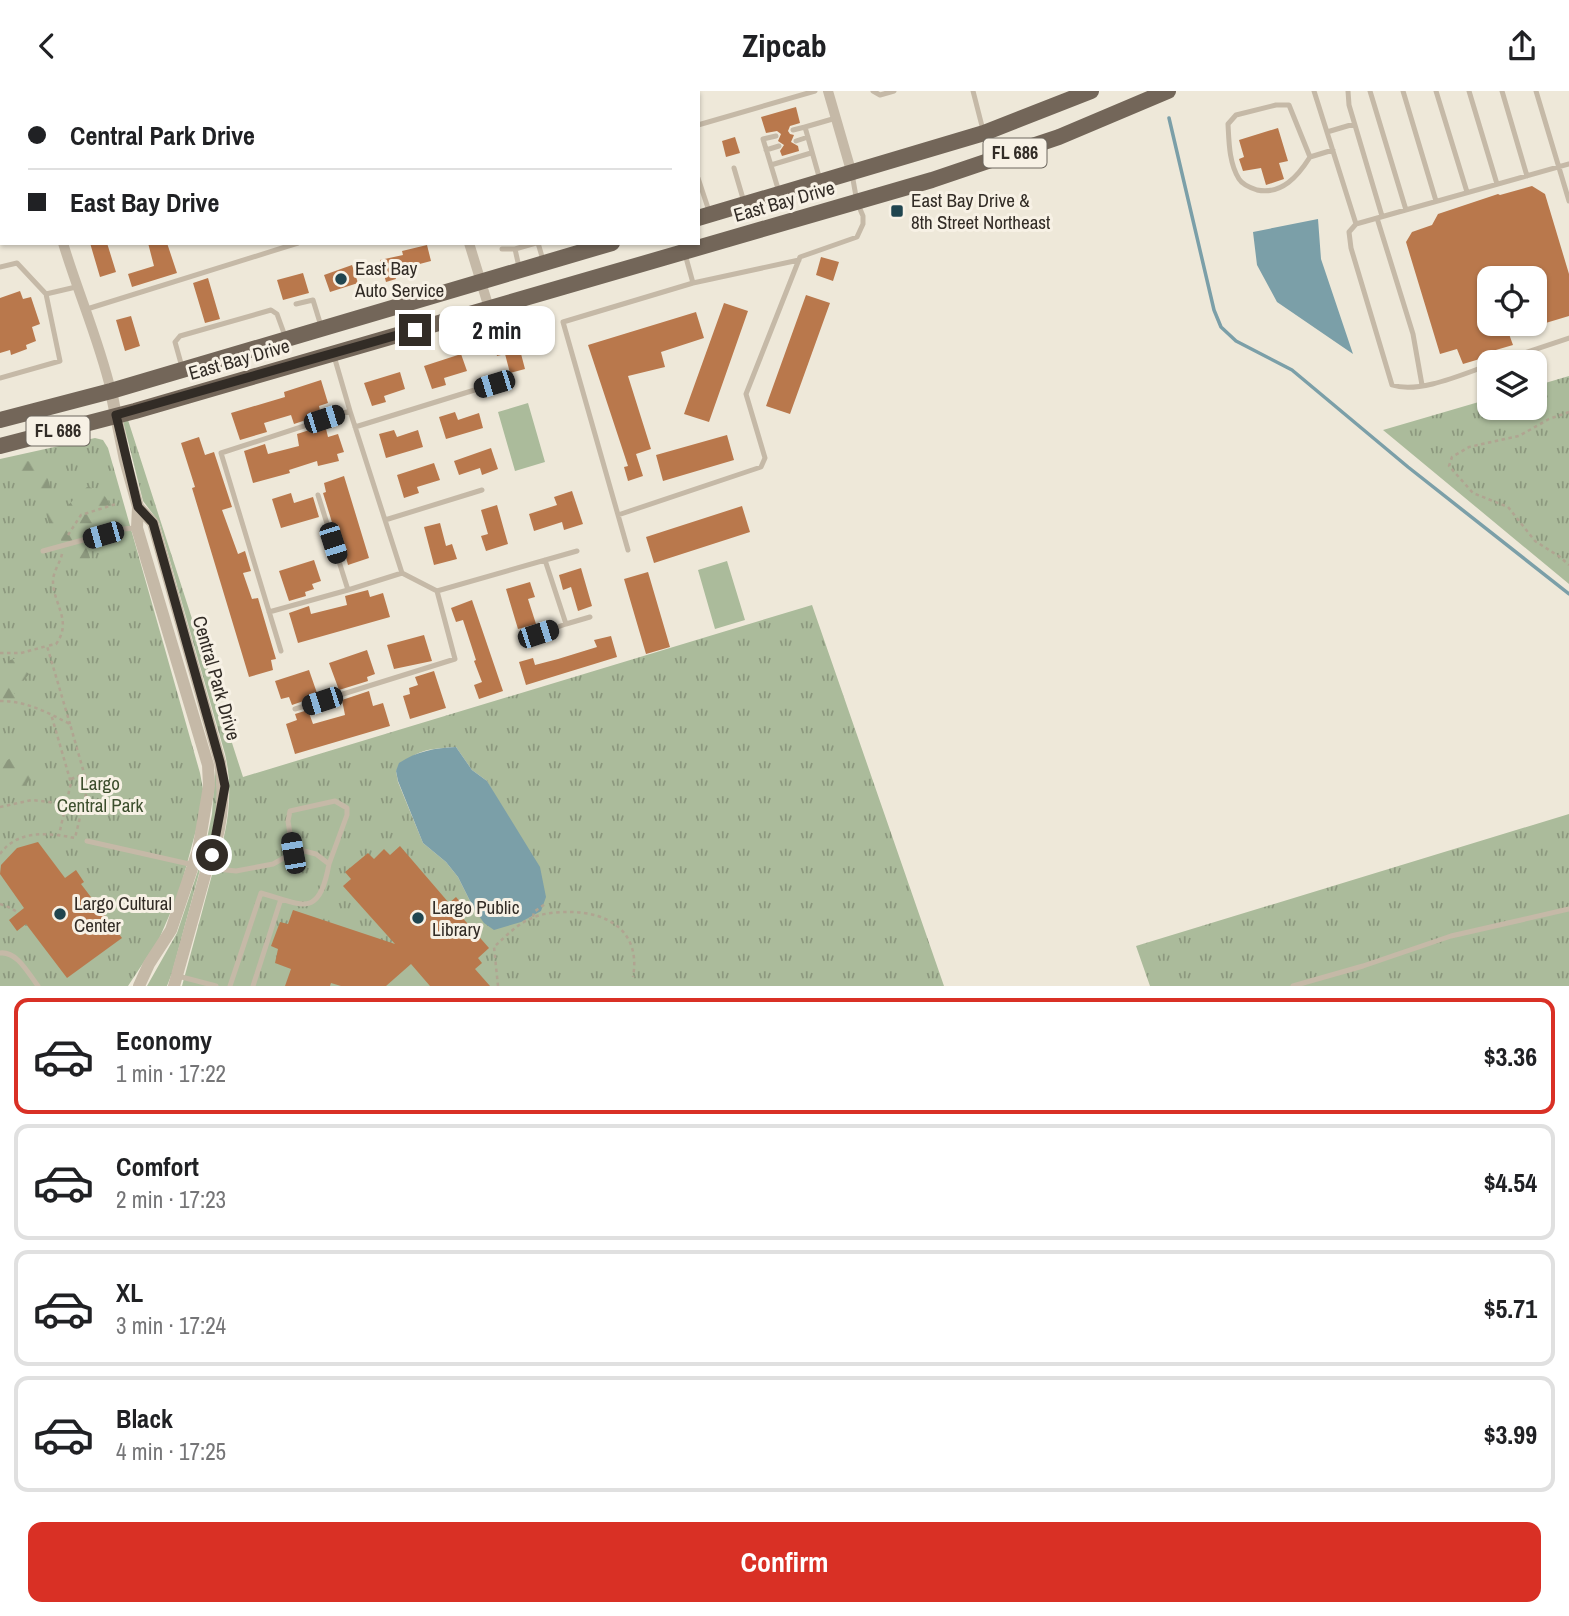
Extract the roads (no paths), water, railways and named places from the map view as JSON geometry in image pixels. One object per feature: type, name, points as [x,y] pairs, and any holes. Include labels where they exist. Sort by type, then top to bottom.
[{"type":"main road","name":"East Bay Drive","points":[[704,216],[984,133],[1089,91]]},
{"type":"main road","name":"East Bay Drive","points":[[0,446],[333,354],[996,160],[1059,137],[1168,91]]},
{"type":"main road","name":"East Bay Drive","points":[[0,420],[111,391],[481,282],[585,247]]},
{"type":"street","points":[[828,91],[852,174]]},
{"type":"street","points":[[64,245],[76,287],[87,309],[111,391]]},
{"type":"street","points":[[470,245],[489,308]]},
{"type":"street","name":"Central Park Drive","points":[[111,391],[138,507],[137,528],[208,765],[209,786],[198,851],[171,930],[149,964],[139,986]]},
{"type":"street","name":"Central Park Drive","points":[[138,507],[153,523],[225,786],[212,855],[176,981]]},
{"type":"lane","points":[[700,124],[815,91]]},
{"type":"lane","points":[[873,91],[880,95],[894,91]]},
{"type":"lane","points":[[973,91],[984,133]]},
{"type":"lane","points":[[1314,91],[1356,224]]},
{"type":"lane","points":[[1348,91],[1354,124],[1413,334],[1422,385]]},
{"type":"lane","points":[[1370,91],[1406,210]]},
{"type":"lane","points":[[1403,91],[1436,201]]},
{"type":"lane","points":[[1436,91],[1467,193]]},
{"type":"lane","points":[[1469,91],[1497,184]]},
{"type":"lane","points":[[1502,91],[1527,176]]},
{"type":"lane","points":[[1536,91],[1569,201]]},
{"type":"lane","points":[[1310,157],[1289,105],[1276,105],[1236,115],[1228,124],[1230,158],[1240,181],[1253,189],[1268,191],[1283,187],[1310,157],[1333,150]]},
{"type":"lane","points":[[793,130],[836,118]]},
{"type":"lane","points":[[1327,132],[1354,124]]},
{"type":"lane","points":[[805,127],[821,183]]},
{"type":"lane","points":[[776,136],[763,139],[780,195]]},
{"type":"lane","points":[[796,141],[808,137]]},
{"type":"lane","points":[[766,150],[779,146]]},
{"type":"lane","points":[[771,165],[811,153]]},
{"type":"lane","points":[[1477,369],[1439,382],[1400,388],[1392,385],[1351,248],[1349,232],[1356,224],[1569,164]]},
{"type":"lane","points":[[734,168],[745,205]]},
{"type":"lane","points":[[618,515],[761,467],[765,458],[746,394],[800,257],[857,237],[863,224],[863,216],[857,202],[852,174]]},
{"type":"lane","points":[[700,191],[704,216]]},
{"type":"lane","points":[[87,309],[292,245]]},
{"type":"lane","points":[[502,249],[530,245]]},
{"type":"lane","points":[[538,245],[544,263]]},
{"type":"lane","points":[[515,249],[520,270]]},
{"type":"lane","points":[[684,251],[693,283]]},
{"type":"lane","points":[[628,549],[563,322],[693,283],[799,260]]},
{"type":"lane","points":[[0,267],[17,263],[46,294],[60,361],[0,378]]},
{"type":"lane","points":[[46,294],[76,287]]},
{"type":"lane","points":[[296,305],[313,300],[321,329]]},
{"type":"lane","points":[[183,370],[175,342],[180,336],[271,310],[277,314],[286,339]]},
{"type":"lane","points":[[1534,350],[1569,338]]},
{"type":"lane","points":[[333,354],[402,573]]},
{"type":"lane","points":[[355,427],[494,384]]},
{"type":"lane","points":[[281,651],[221,453],[350,411]]},
{"type":"lane","points":[[385,520],[482,489]]},
{"type":"lane","points":[[318,495],[348,590]]},
{"type":"lane","points":[[43,551],[123,529],[137,528]]},
{"type":"lane","points":[[269,612],[402,573],[438,590],[577,551]]},
{"type":"lane","points":[[545,560],[566,624]]},
{"type":"lane","points":[[295,709],[455,659],[438,590]]},
{"type":"lane","points":[[538,634],[590,617]]},
{"type":"lane","points":[[230,986],[261,893],[302,906],[315,901],[322,892],[347,815],[346,808],[335,801],[290,811],[288,821],[293,853]]},
{"type":"lane","points":[[87,841],[192,865],[236,871],[253,870],[304,851],[316,854],[329,865]]},
{"type":"lane","points":[[253,986],[281,899]]},
{"type":"lane","points":[[1293,986],[1451,936],[1569,909]]},
{"type":"lane","points":[[0,953],[8,952],[14,956],[38,986]]},
{"type":"lane","points":[[176,981],[216,986]]},
{"type":"water","points":[[1318,219],[1321,259],[1353,354],[1277,302],[1257,265],[1253,232]]},
{"type":"water","points":[[456,747],[472,770],[487,781],[540,867],[546,897],[541,911],[521,922],[494,930],[484,923],[474,909],[458,877],[446,862],[423,843],[398,781],[396,771],[399,763],[426,751]]},
{"type":"waterway","points":[[1169,118],[1214,310],[1221,327],[1236,341],[1292,370],[1408,467],[1569,594]]},
{"type":"place","name":"East Bay Drive & 8th Street Northeast","points":[[897,211]]},
{"type":"place","name":"East Bay Auto Service","points":[[341,279]]},
{"type":"place","name":"Largo Cultural Center","points":[[60,914]]},
{"type":"place","name":"Largo Public Library","points":[[418,918]]},
{"type":"park label","name":"Largo Central Park","points":[[100,794]]}]
